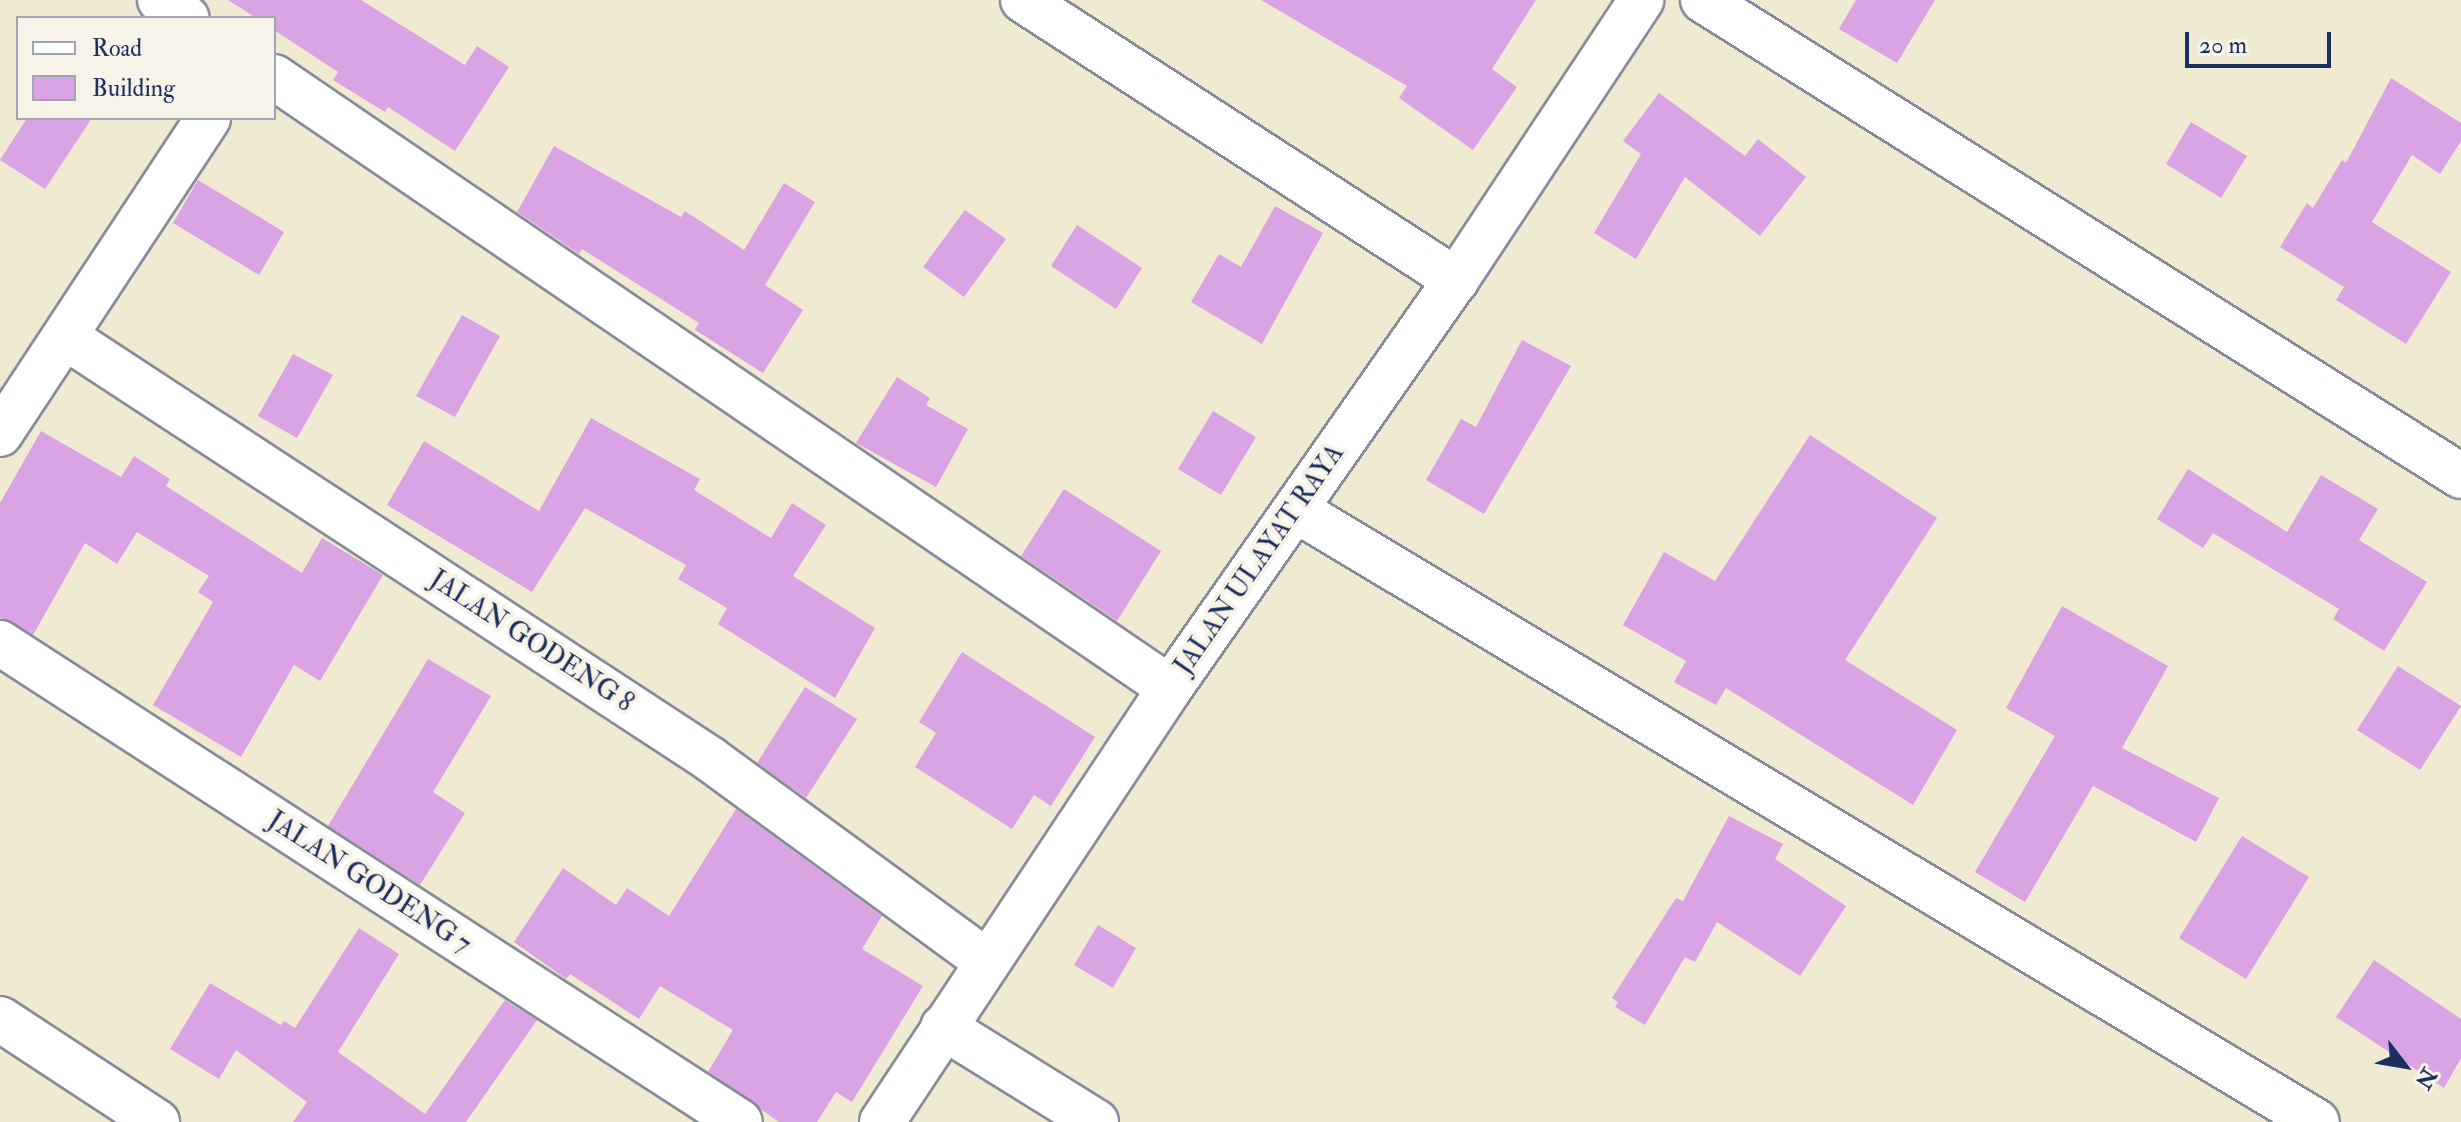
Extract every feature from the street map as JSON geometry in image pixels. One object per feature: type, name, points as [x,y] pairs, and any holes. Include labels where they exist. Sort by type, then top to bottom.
[{"type":"street","points":[[160,0],[184,16]]},
{"type":"street","points":[[1023,0],[1456,280]]},
{"type":"street","name":"JALAN ULAYAT RAYA","points":[[882,1122],[1170,688],[1456,280],[1641,0]]},
{"type":"street","points":[[1703,0],[2461,476]]},
{"type":"street","points":[[276,78],[1170,688]]},
{"type":"street","points":[[0,434],[67,338],[207,120]]},
{"type":"street","name":"JALAN GODENG 8","points":[[67,338],[710,759],[986,961]]},
{"type":"street","points":[[1296,510],[2317,1122]]},
{"type":"street","name":"JALAN GODENG 7","points":[[0,643],[740,1122]]},
{"type":"street","points":[[0,1019],[157,1122]]},
{"type":"street","points":[[943,1027],[1096,1122]]},
{"type":"building","points":[[228,0],[361,0],[465,65],[477,46],[509,67],[455,151],[388,107],[385,112],[333,80],[338,72],[276,31],[276,16],[253,16]]},
{"type":"building","points":[[1261,0],[1536,0],[1492,69],[1517,87],[1473,150],[1399,98],[1407,86]]},
{"type":"building","points":[[1856,0],[1935,0],[1897,63],[1839,29]]},
{"type":"building","points":[[2391,78],[2461,123],[2461,141],[2440,174],[2412,155],[2372,222],[2451,272],[2406,344],[2336,300],[2344,287],[2280,247],[2307,203],[2313,208],[2342,160],[2346,163]]},
{"type":"building","points":[[1659,93],[1745,156],[1758,139],[1806,177],[1760,236],[1685,177],[1636,259],[1594,233],[1641,154],[1623,141]]},
{"type":"building","points":[[26,120],[91,120],[45,189],[0,160]]},
{"type":"building","points":[[2191,122],[2247,156],[2221,198],[2166,164]]},
{"type":"building","points":[[554,146],[681,217],[685,211],[744,250],[784,183],[815,202],[765,285],[803,310],[763,373],[695,330],[699,323],[582,249],[579,254],[517,212]]},
{"type":"building","points":[[198,180],[284,232],[259,275],[173,223]]},
{"type":"building","points":[[1275,206],[1323,233],[1262,344],[1191,302],[1219,254],[1241,267]]},
{"type":"building","points":[[965,210],[1006,239],[964,297],[923,267]]},
{"type":"building","points":[[1077,225],[1142,268],[1116,309],[1051,266]]},
{"type":"building","points":[[462,315],[500,336],[455,417],[416,396]]},
{"type":"building","points":[[1522,340],[1571,366],[1484,514],[1426,480],[1461,419],[1476,427]]},
{"type":"building","points":[[293,354],[333,375],[297,438],[258,416]]},
{"type":"building","points":[[897,377],[930,398],[926,405],[968,429],[936,487],[856,443]]},
{"type":"building","points":[[1213,411],[1256,437],[1221,495],[1178,469]]},
{"type":"building","points":[[591,418],[700,479],[694,490],[771,538],[792,503],[826,525],[793,576],[875,628],[835,698],[718,624],[727,608],[678,579],[686,565],[585,508],[532,592],[387,505],[424,441],[539,511]]},
{"type":"building","points":[[41,431],[121,477],[134,456],[170,479],[166,486],[302,573],[322,538],[383,575],[320,681],[294,665],[241,757],[153,705],[213,602],[198,592],[209,576],[137,532],[117,564],[85,543],[33,635],[0,618],[0,503]]},
{"type":"building","points":[[1810,435],[1937,518],[1845,660],[1957,730],[1913,805],[1726,688],[1716,705],[1674,682],[1686,661],[1623,625],[1664,552],[1715,581]]},
{"type":"building","points":[[2188,469],[2287,532],[2321,475],[2378,509],[2359,540],[2427,582],[2384,651],[2333,619],[2339,609],[2213,533],[2203,548],[2157,519]]},
{"type":"building","points":[[1064,489],[1161,551],[1117,621],[1021,556]]},
{"type":"building","points":[[2062,606],[2168,666],[2122,748],[2219,798],[2196,842],[2093,786],[2025,902],[1975,872],[2055,736],[2006,708]]},
{"type":"building","points":[[962,652],[1095,737],[1051,806],[1034,795],[1012,829],[915,767],[936,733],[919,722]]},
{"type":"building","points":[[428,659],[491,696],[433,792],[465,813],[420,885],[328,826]]},
{"type":"building","points":[[2398,666],[2461,706],[2420,770],[2357,730]]},
{"type":"building","points":[[805,687],[857,719],[806,798],[757,763]]},
{"type":"building","points":[[736,809],[882,916],[862,949],[923,986],[852,1102],[836,1092],[817,1122],[779,1122],[708,1072],[733,1030],[660,986],[639,1019],[570,974],[566,979],[514,942],[563,868],[616,905],[627,888],[669,916]]},
{"type":"building","points":[[1729,816],[1783,844],[1775,859],[1846,906],[1800,976],[1717,922],[1695,962],[1685,957],[1645,1025],[1615,1007],[1618,1002],[1612,998],[1676,898],[1683,901]]},
{"type":"building","points":[[2242,836],[2309,877],[2246,979],[2179,938]]},
{"type":"building","points":[[1098,925],[1136,948],[1113,988],[1074,965]]},
{"type":"building","points":[[359,928],[399,954],[338,1052],[425,1114],[505,1000],[537,1020],[466,1122],[293,1122],[307,1102],[236,1050],[219,1079],[170,1049],[210,983],[281,1025],[284,1021],[295,1028]]},
{"type":"building","points":[[2374,960],[2461,1019],[2461,1058],[2444,1088],[2336,1017]]}]
